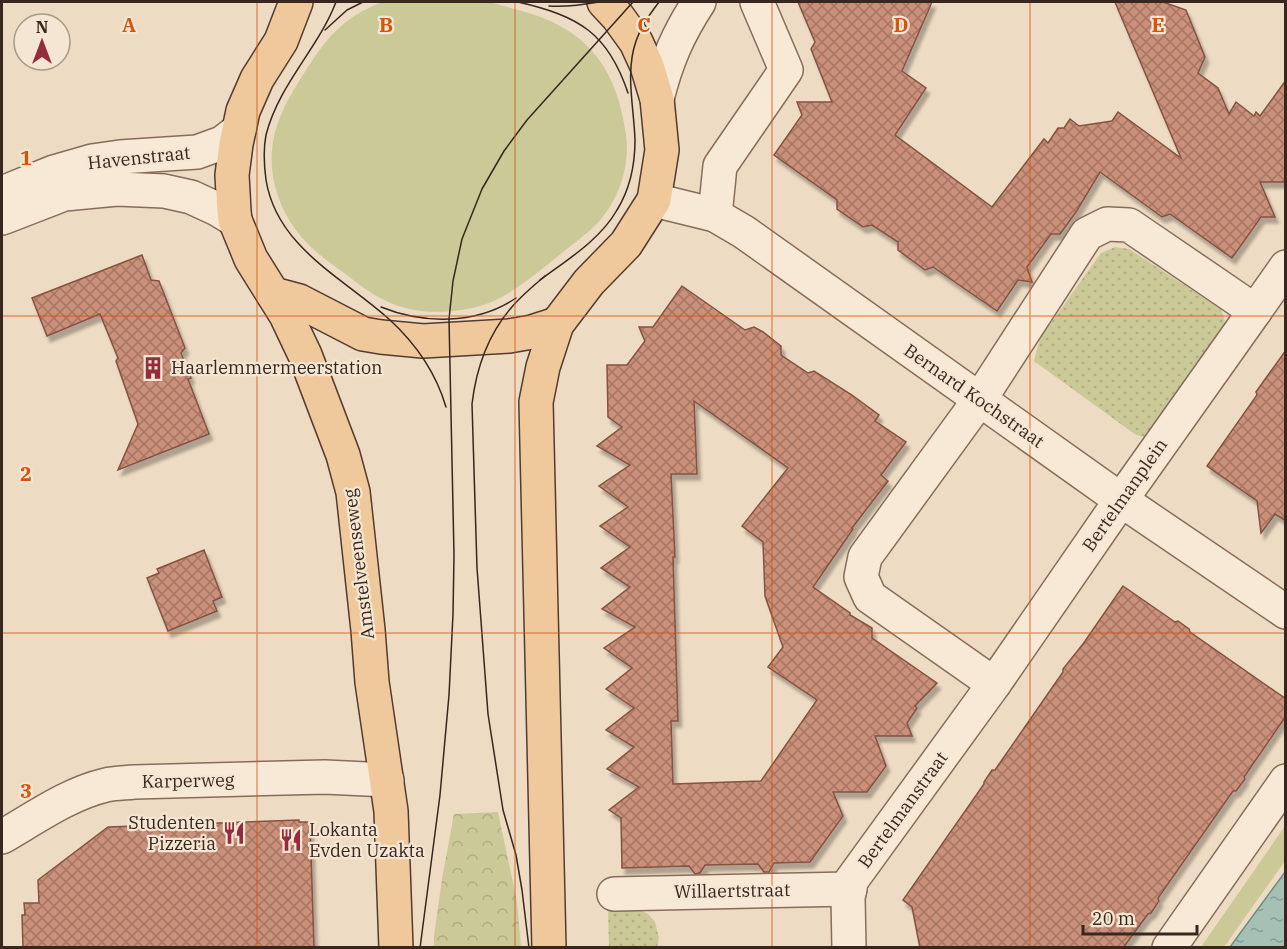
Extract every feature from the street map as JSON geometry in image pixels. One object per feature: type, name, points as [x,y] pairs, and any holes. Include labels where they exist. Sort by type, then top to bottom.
[{"type":"main road","name":"Amstelveenseweg","points":[[296,2],[281,41],[257,79],[243,111],[232,175],[235,220],[251,259],[286,298],[286,315],[308,363],[343,455],[353,492],[372,682],[391,811],[396,948]]},
{"type":"main road","points":[[549,948],[536,402],[543,367],[556,324],[589,282],[626,244],[654,200],[662,150],[657,99],[647,66],[636,42],[604,2]]},
{"type":"main road","points":[[286,298],[363,334],[381,338],[449,340],[509,336],[532,332],[556,324]]},
{"type":"street","points":[[657,99],[662,76],[676,40],[699,2]]},
{"type":"street","points":[[715,215],[720,166],[786,70],[758,2]]},
{"type":"street","name":"Havenstraat","points":[[2,193],[54,172],[92,161],[197,152],[222,143],[239,130]]},
{"type":"street","name":"Havenstraat","points":[[2,218],[64,194],[117,189],[164,191],[190,197],[235,220]]},
{"type":"street","name":"Bernard Kochstraat","points":[[654,200],[715,215],[744,232],[1121,500],[1286,612]]},
{"type":"street","points":[[994,684],[870,597],[861,577],[865,557],[980,399],[1087,234],[1107,224],[1129,225],[1255,311],[1286,267]]},
{"type":"street","name":"Bertelmanplein","points":[[994,684],[1255,311]]},
{"type":"street","name":"Bertelmanstraat","points":[[849,948],[848,898],[851,881],[994,684]]},
{"type":"street","name":"Karperweg","points":[[2,837],[78,794],[108,784],[325,777],[387,780]]},
{"type":"street","points":[[1169,948],[1286,781]]},
{"type":"street","name":"Willaertstraat","points":[[614,894],[732,878],[850,889]]},
{"type":"green space","points":[[382,2],[486,2],[542,17],[580,39],[606,70],[615,89],[622,111],[627,149],[619,189],[606,213],[587,233],[523,283],[489,303],[437,312],[406,308],[382,299],[311,247],[293,226],[275,188],[272,167],[273,142],[290,96],[319,50],[336,31],[356,15]]},
{"type":"green space","points":[[1115,247],[1129,249],[1221,309],[1225,321],[1219,337],[1154,434],[1144,437],[1136,435],[1034,361],[1041,337],[1101,253]]},
{"type":"green space","points":[[498,812],[517,902],[521,947],[434,947],[442,879],[454,814]]},
{"type":"green space","points":[[1285,826],[1285,861],[1224,947],[1201,947]]},
{"type":"green space","points":[[608,909],[638,909],[648,914],[655,922],[659,938],[657,947],[609,947]]},
{"type":"water","points":[[1285,872],[1285,947],[1230,947]]},
{"type":"building","points":[[798,2],[932,2],[902,71],[926,88],[895,135],[992,207],[1044,139],[1048,143],[1058,128],[1064,128],[1070,119],[1079,126],[1112,121],[1118,112],[1181,158],[1115,2],[1163,2],[1186,10],[1205,57],[1198,73],[1218,88],[1229,114],[1236,102],[1254,116],[1256,112],[1260,116],[1286,80],[1286,182],[1260,182],[1275,217],[1261,217],[1232,258],[1170,214],[1162,217],[1100,172],[1060,234],[1051,234],[1027,267],[1032,282],[1018,280],[997,311],[933,267],[925,270],[898,250],[898,242],[872,225],[863,227],[837,209],[837,200],[774,155],[802,115],[797,102],[832,102],[811,49],[815,42]]},
{"type":"building","name":"Haarlemmermeerstation","points":[[142,255],[151,280],[159,281],[185,348],[181,353],[191,378],[188,379],[209,434],[118,470],[138,424],[116,361],[118,358],[100,314],[47,336],[32,298]]},
{"type":"building","points":[[682,286],[745,330],[754,327],[763,332],[781,346],[781,355],[808,373],[814,371],[852,395],[879,415],[875,421],[906,442],[881,475],[888,481],[852,528],[813,587],[850,615],[872,628],[872,638],[937,683],[915,706],[917,708],[907,723],[912,736],[875,736],[886,766],[867,792],[833,792],[843,816],[810,862],[774,863],[769,872],[764,872],[758,864],[705,865],[700,873],[695,874],[689,866],[622,868],[621,818],[609,810],[639,787],[607,769],[634,747],[606,730],[634,708],[606,689],[632,668],[604,648],[635,627],[602,609],[630,587],[601,568],[630,547],[600,526],[628,507],[599,486],[630,465],[597,446],[622,427],[608,417],[607,365],[627,365],[645,341],[639,327],[653,327]],"holes":[[[694,401],[788,468],[742,526],[763,542],[765,596],[783,647],[768,667],[817,700],[761,781],[673,784],[671,721],[678,721],[671,474],[697,474]]]},
{"type":"building","points":[[1286,350],[1286,521],[1275,514],[1261,533],[1257,501],[1207,466]]},
{"type":"building","points":[[204,550],[222,597],[213,601],[217,611],[168,631],[147,578],[159,573],[157,569]]},
{"type":"building","points":[[1123,586],[1175,622],[1178,621],[1190,632],[1286,699],[1286,716],[1244,777],[1245,779],[1236,791],[1233,791],[1158,898],[1159,901],[1151,913],[1123,948],[920,948],[912,907],[903,900]]},
{"type":"building","points":[[299,820],[299,822],[310,822],[314,948],[23,948],[24,903],[39,903],[38,880],[108,827]]},
{"type":"tram line","points":[[336,2],[272,117],[264,146],[266,180],[273,204],[284,225],[298,243],[315,260],[390,320],[408,339],[431,371],[446,407]]},
{"type":"tram line","points":[[325,30],[347,10],[363,2]]},
{"type":"tram line","points":[[518,2],[558,14],[588,30],[611,55],[628,93]]},
{"type":"tram line","points":[[549,6],[574,6],[599,2]]},
{"type":"tram line","points":[[420,948],[440,795],[449,695],[454,555],[449,319],[453,281],[462,239],[482,189],[504,151],[527,120],[633,2]]},
{"type":"tram line","points":[[540,280],[602,231],[625,194],[633,168],[635,149],[631,90],[633,53],[640,30],[659,2]]},
{"type":"tram line","points":[[529,948],[516,855],[503,810],[488,714],[477,568],[472,404],[484,353],[496,330],[515,304],[545,276]]},
{"type":"tram line","points":[[381,307],[414,317],[449,319],[484,313],[516,298]]},
{"type":"place","name":"Haarlemmermeerstation","points":[[153,368]]},
{"type":"place","name":"Studenten Pizzeria","points":[[234,833]]},
{"type":"place","name":"Lokanta Evden Uzakta","points":[[291,840]]}]
